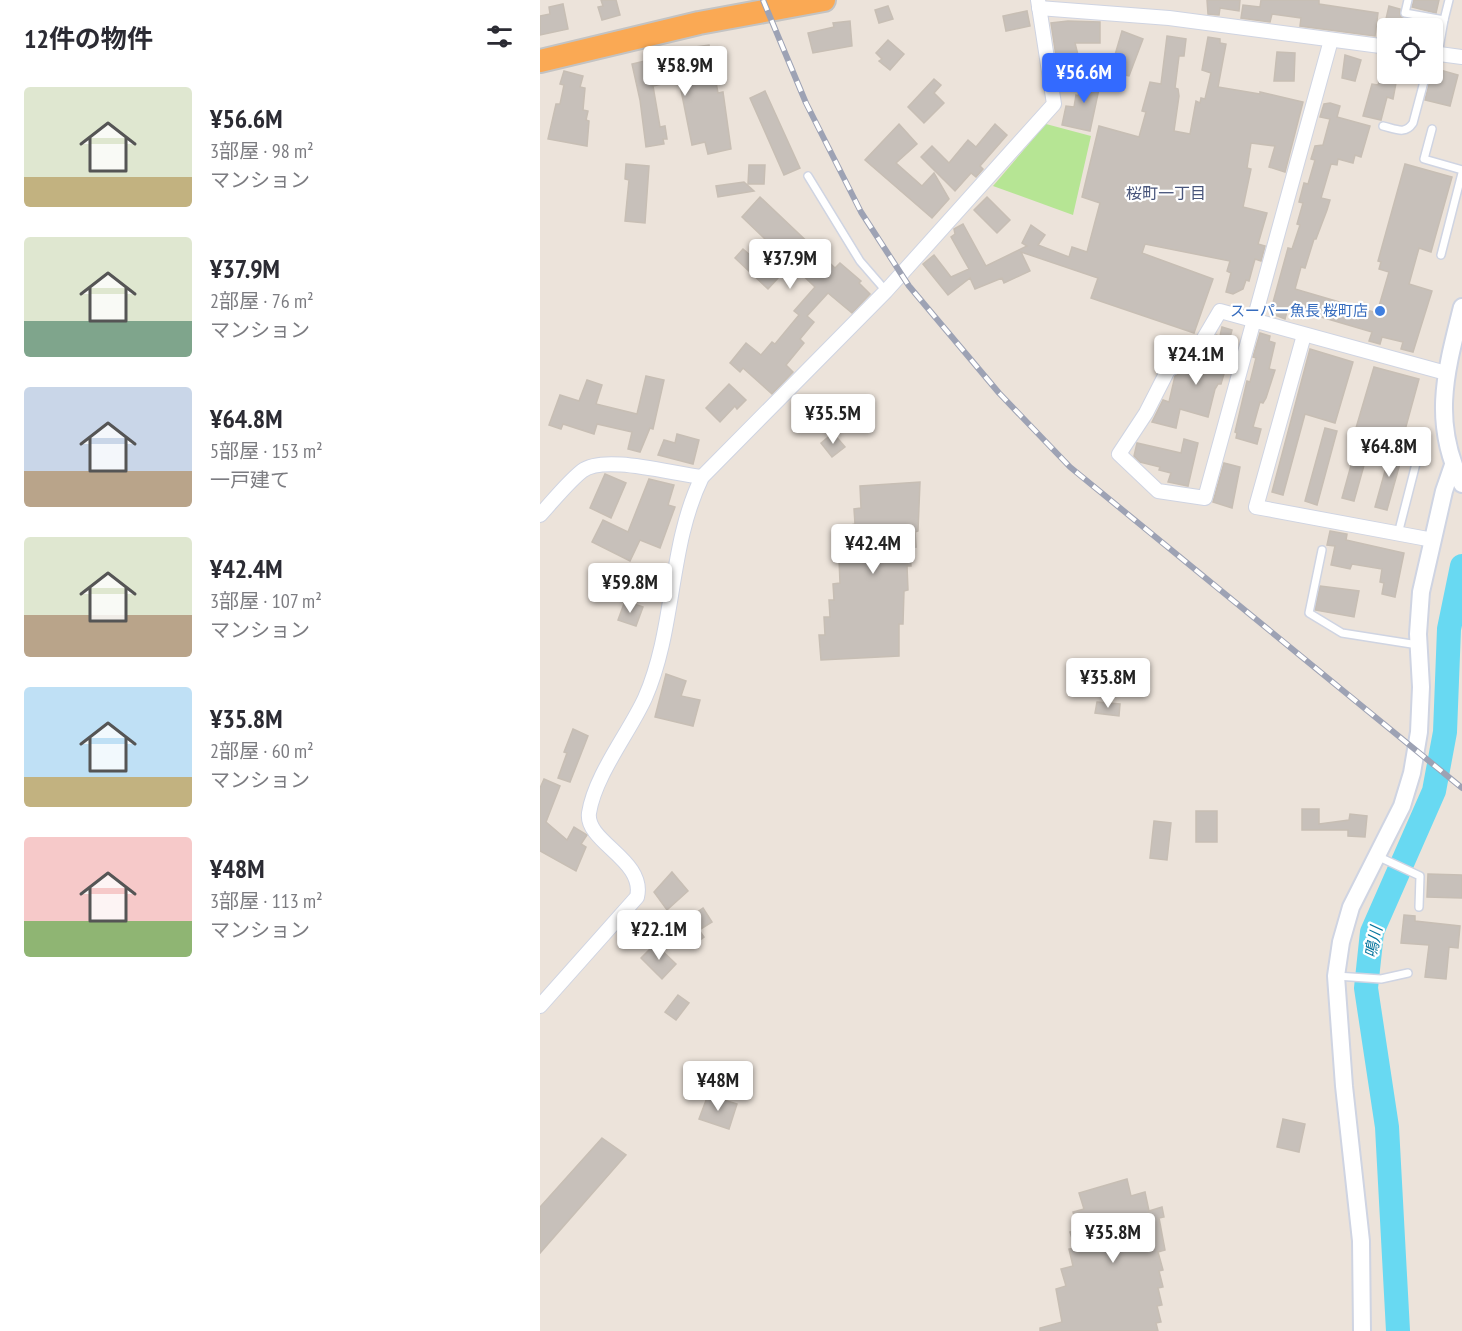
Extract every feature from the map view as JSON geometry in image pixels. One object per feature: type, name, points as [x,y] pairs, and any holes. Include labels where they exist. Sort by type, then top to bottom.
[{"type":"highway","points":[[540,61],[699,23],[824,0]]},
{"type":"street","points":[[540,1006],[637,897],[637,883],[629,868],[594,831],[589,814],[603,776],[644,699],[657,667],[678,543],[687,510],[702,477],[886,291],[1054,104],[1039,4],[1169,18],[1377,46]]},
{"type":"street","points":[[1331,40],[1253,321],[1205,498],[1158,491],[1119,454],[1146,413],[1168,369],[1194,355],[1220,311],[1253,321],[1304,335],[1446,373]]},
{"type":"street","points":[[1443,55],[1462,57]]},
{"type":"street","points":[[1462,307],[1446,373],[1442,402],[1444,428],[1453,465],[1462,484]]},
{"type":"street","points":[[1304,335],[1256,507],[1433,540]]},
{"type":"street","points":[[540,515],[582,471],[597,464],[617,464],[702,477]]},
{"type":"street","points":[[1362,1331],[1361,1241],[1344,1086],[1336,976],[1341,942],[1351,907],[1402,806],[1412,773],[1420,710],[1418,645],[1421,592],[1444,490],[1453,465]]},
{"type":"lane","points":[[1408,0],[1405,13],[1444,20]]},
{"type":"lane","points":[[1443,24],[1449,0]]},
{"type":"lane","points":[[1383,126],[1408,130],[1413,123],[1423,84]]},
{"type":"lane","points":[[1432,129],[1424,159],[1462,172],[1461,187],[1441,255]]},
{"type":"lane","points":[[808,176],[860,261],[886,291]]},
{"type":"lane","points":[[1398,534],[1421,444]]},
{"type":"lane","points":[[1322,550],[1309,613],[1342,633],[1418,645]]},
{"type":"lane","points":[[1377,856],[1420,876],[1419,907]]},
{"type":"lane","points":[[1336,976],[1381,979],[1408,973]]},
{"type":"green space","points":[[1046,124],[1091,136],[1073,215],[993,186]]},
{"type":"building","points":[[601,0],[616,0],[620,15],[602,20],[598,7],[603,6]]},
{"type":"building","points":[[1207,0],[1240,0],[1239,11],[1220,8],[1219,15],[1208,14]]},
{"type":"building","points":[[1261,0],[1319,0],[1319,4],[1378,13],[1375,36],[1300,26],[1301,18],[1272,14],[1270,22],[1241,18],[1243,5],[1260,7]]},
{"type":"building","points":[[1414,0],[1439,0],[1436,13],[1412,7]]},
{"type":"building","points":[[563,4],[568,29],[540,35],[540,16],[550,14],[549,7]]},
{"type":"building","points":[[888,6],[893,19],[879,23],[875,10]]},
{"type":"building","points":[[1389,6],[1400,9],[1400,15],[1403,18],[1386,18]]},
{"type":"building","points":[[1027,11],[1030,26],[1006,31],[1003,16]]},
{"type":"building","points":[[850,21],[852,46],[813,53],[808,33],[834,27],[833,23]]},
{"type":"building","points":[[1100,22],[1100,43],[1075,43],[1082,71],[1059,76],[1051,23]]},
{"type":"building","points":[[1122,31],[1143,39],[1129,76],[1110,72]]},
{"type":"building","points":[[1167,36],[1186,39],[1184,56],[1179,56],[1175,88],[1178,89],[1179,96],[1174,131],[1190,134],[1196,101],[1200,103],[1201,98],[1205,99],[1211,73],[1202,70],[1208,37],[1220,39],[1220,43],[1226,44],[1218,87],[1260,94],[1260,92],[1303,102],[1285,172],[1269,167],[1275,146],[1251,143],[1247,168],[1251,169],[1243,207],[1267,213],[1258,244],[1265,246],[1261,261],[1255,259],[1249,281],[1246,280],[1243,289],[1233,294],[1226,292],[1231,273],[1227,271],[1230,261],[1145,244],[1142,253],[1213,279],[1194,333],[1091,298],[1098,278],[1021,252],[1030,271],[1004,283],[1002,278],[975,289],[970,278],[948,295],[923,264],[934,255],[951,277],[969,269],[951,237],[955,234],[954,229],[963,224],[986,266],[1027,246],[1022,243],[1031,225],[1045,235],[1038,245],[1069,257],[1072,247],[1087,252],[1100,203],[1082,197],[1099,126],[1139,137],[1146,112],[1142,111],[1150,82],[1161,84]]},
{"type":"building","points":[[888,40],[904,54],[890,70],[879,61],[882,59],[876,53]]},
{"type":"building","points":[[709,45],[718,93],[723,92],[731,149],[708,154],[705,142],[692,145],[679,80],[653,86],[660,127],[665,126],[667,139],[663,139],[664,144],[646,147],[640,100],[632,64],[674,54],[674,50]]},
{"type":"building","points":[[1277,52],[1295,53],[1294,81],[1274,81]]},
{"type":"building","points":[[1345,55],[1361,60],[1355,81],[1342,78]]},
{"type":"building","points":[[564,71],[583,76],[580,87],[585,88],[583,110],[588,111],[587,146],[548,139],[556,104],[560,104],[564,85],[560,84]]},
{"type":"building","points":[[1084,71],[1099,74],[1099,89],[1090,131],[1062,125],[1066,106],[1074,107]]},
{"type":"building","points":[[1443,71],[1458,75],[1450,106],[1425,100],[1429,84],[1443,84]]},
{"type":"building","points":[[934,79],[941,85],[934,93],[944,103],[924,123],[908,107]]},
{"type":"building","points":[[1372,84],[1396,84],[1393,99],[1387,97],[1381,120],[1363,116]]},
{"type":"building","points":[[765,91],[800,168],[784,175],[750,98]]},
{"type":"building","points":[[1324,104],[1340,106],[1337,117],[1370,126],[1361,157],[1355,155],[1353,163],[1338,159],[1337,165],[1331,164],[1321,198],[1330,200],[1305,268],[1301,267],[1295,289],[1377,313],[1389,272],[1379,269],[1381,262],[1378,261],[1405,164],[1452,177],[1431,252],[1419,248],[1409,284],[1432,291],[1413,352],[1401,349],[1403,342],[1382,337],[1380,344],[1369,341],[1372,332],[1288,308],[1285,319],[1270,313],[1288,248],[1292,249],[1300,225],[1297,224],[1303,203],[1299,202],[1304,183],[1308,184],[1315,160],[1311,159],[1315,146],[1323,145],[1330,119],[1320,117]]},
{"type":"building","points":[[899,124],[917,144],[896,163],[922,186],[934,173],[949,199],[932,218],[865,160]]},
{"type":"building","points":[[995,124],[1007,135],[980,166],[983,169],[976,177],[971,173],[955,191],[921,157],[932,146],[949,163],[968,140],[976,147]]},
{"type":"building","points":[[626,164],[649,166],[645,223],[625,221],[629,180],[625,179]]},
{"type":"building","points":[[749,165],[765,165],[764,184],[748,184]]},
{"type":"building","points":[[744,182],[754,191],[718,197],[716,186]]},
{"type":"building","points":[[760,197],[835,268],[840,263],[861,281],[859,283],[870,294],[852,313],[828,293],[807,316],[814,322],[800,339],[804,343],[786,365],[793,372],[772,394],[743,368],[740,372],[730,363],[746,343],[761,355],[772,342],[775,344],[799,315],[794,311],[815,287],[791,264],[768,289],[735,258],[743,249],[750,255],[765,239],[742,217]]},
{"type":"building","points":[[987,197],[1010,220],[997,233],[974,210]]},
{"type":"building","points":[[1222,327],[1232,330],[1222,366],[1226,367],[1221,384],[1218,384],[1215,389],[1208,417],[1180,409],[1176,428],[1152,422],[1163,400],[1169,402],[1175,376],[1184,371],[1203,375],[1212,343],[1216,335],[1220,336]]},
{"type":"building","points":[[1260,333],[1270,336],[1269,341],[1275,343],[1269,369],[1275,370],[1266,398],[1263,403],[1260,402],[1253,427],[1261,429],[1257,444],[1236,438],[1237,433],[1235,432],[1247,381],[1250,382],[1256,358],[1253,357]]},
{"type":"building","points":[[1310,349],[1353,362],[1335,423],[1305,414],[1283,495],[1272,492]]},
{"type":"building","points":[[1374,367],[1419,379],[1402,441],[1373,433],[1354,501],[1342,498],[1361,429],[1356,428]]},
{"type":"building","points":[[646,376],[664,380],[653,429],[650,428],[640,452],[628,449],[632,432],[597,424],[594,434],[563,424],[561,429],[549,425],[560,395],[579,401],[587,380],[602,385],[596,404],[637,414]]},
{"type":"building","points":[[729,384],[746,400],[737,409],[735,406],[720,422],[706,408]]},
{"type":"building","points":[[1325,428],[1337,431],[1317,505],[1305,501]]},
{"type":"building","points":[[833,433],[845,447],[832,457],[821,443]]},
{"type":"building","points":[[677,434],[699,440],[693,464],[658,455],[664,440],[675,443]]},
{"type":"building","points":[[1184,439],[1198,443],[1188,486],[1168,482],[1171,473],[1159,470],[1160,467],[1140,462],[1134,456],[1137,443],[1181,453]]},
{"type":"building","points":[[1392,446],[1404,449],[1387,510],[1375,507]]},
{"type":"building","points":[[1224,463],[1240,467],[1232,508],[1213,502]]},
{"type":"building","points":[[605,474],[626,483],[611,518],[590,508]]},
{"type":"building","points":[[649,479],[674,485],[668,505],[675,507],[660,548],[640,540],[630,561],[592,542],[603,520],[628,532]]},
{"type":"building","points":[[920,482],[918,531],[915,532],[916,547],[910,548],[911,566],[907,566],[908,590],[904,591],[903,624],[899,624],[899,656],[821,660],[819,635],[825,635],[824,617],[830,617],[829,600],[834,600],[833,584],[840,583],[839,559],[845,559],[844,542],[850,541],[850,525],[855,524],[854,509],[861,508],[860,486]]},
{"type":"building","points":[[1330,531],[1347,534],[1346,540],[1404,553],[1395,597],[1382,594],[1384,583],[1380,582],[1382,569],[1352,564],[1350,569],[1331,565],[1335,546],[1327,545]]},
{"type":"building","points":[[1320,586],[1359,591],[1354,617],[1315,610]]},
{"type":"building","points":[[625,601],[643,607],[636,626],[618,620]]},
{"type":"building","points":[[666,674],[686,681],[681,696],[700,700],[693,726],[655,717]]},
{"type":"building","points":[[1097,702],[1120,704],[1119,716],[1095,713]]},
{"type":"building","points":[[573,729],[588,736],[570,782],[558,778],[567,753],[564,752]]},
{"type":"building","points":[[544,779],[560,786],[546,822],[567,840],[574,827],[587,835],[581,844],[586,847],[576,871],[540,851],[540,788]]},
{"type":"building","points":[[1302,809],[1319,809],[1319,824],[1349,820],[1350,814],[1367,816],[1365,837],[1348,836],[1348,830],[1302,830]]},
{"type":"building","points":[[1196,811],[1217,811],[1217,842],[1196,842]]},
{"type":"building","points":[[1154,821],[1171,823],[1167,860],[1150,858]]},
{"type":"building","points":[[672,872],[688,891],[667,910],[654,892]]},
{"type":"building","points":[[1428,874],[1462,875],[1462,898],[1427,897]]},
{"type":"building","points":[[703,908],[712,922],[699,930],[704,937],[696,943],[682,927],[682,923]]},
{"type":"building","points":[[637,911],[646,916],[632,941],[624,936]]},
{"type":"building","points":[[1404,915],[1415,916],[1415,921],[1460,926],[1458,948],[1449,947],[1446,979],[1425,977],[1429,945],[1401,943]]},
{"type":"building","points":[[655,944],[676,964],[662,979],[641,958]]},
{"type":"building","points":[[678,995],[689,1003],[676,1020],[665,1012]]},
{"type":"building","points":[[708,1095],[737,1104],[729,1129],[699,1119]]},
{"type":"building","points":[[1283,1119],[1305,1124],[1299,1152],[1277,1147]]},
{"type":"building","points":[[602,1138],[626,1155],[540,1253],[540,1207]]},
{"type":"building","points":[[1127,1179],[1131,1196],[1145,1192],[1149,1211],[1162,1207],[1164,1217],[1159,1218],[1165,1250],[1158,1252],[1163,1270],[1159,1271],[1163,1287],[1158,1288],[1162,1305],[1157,1306],[1161,1322],[1156,1323],[1158,1331],[1040,1331],[1040,1328],[1062,1322],[1056,1289],[1066,1286],[1061,1269],[1073,1266],[1069,1249],[1075,1248],[1070,1232],[1078,1230],[1073,1212],[1084,1209],[1079,1193]]},
{"type":"waterway","name":"鳴川","points":[[1398,1331],[1387,1127],[1366,988],[1372,932],[1434,791],[1445,732],[1449,629],[1462,566]]},
{"type":"railway","points":[[763,0],[806,103],[861,212],[909,286],[999,393],[1070,467],[1462,788]]},
{"type":"place","name":"スーパー魚長 桜町店","points":[[1380,311]]},
{"type":"district","name":"桜町一丁目","points":[[1166,193]]}]
